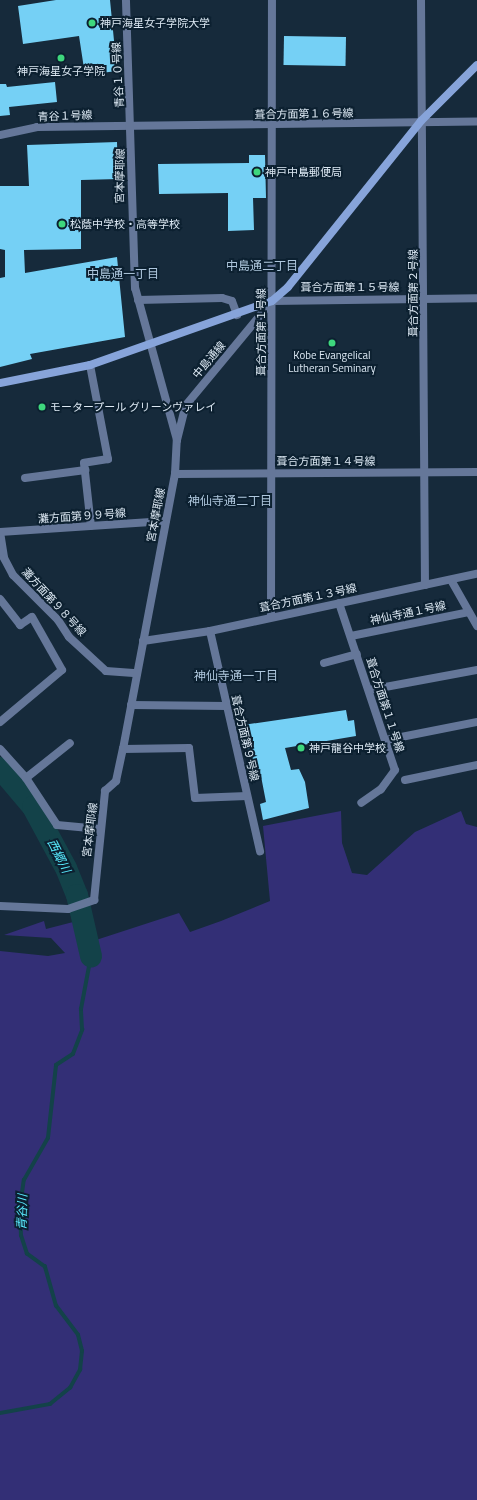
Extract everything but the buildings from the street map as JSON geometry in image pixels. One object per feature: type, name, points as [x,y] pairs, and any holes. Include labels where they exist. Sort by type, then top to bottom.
[{"type":"street","name":"青谷１０号線","points":[[126,0],[132,125]]},
{"type":"street","name":"葺合方面第１号線","points":[[271,617],[272,0]]},
{"type":"street","name":"葺合方面第２号線","points":[[421,0],[421,122],[425,298],[425,585]]},
{"type":"street","points":[[0,383],[90,365],[151,341],[237,316],[272,301],[288,286],[421,122],[477,66]]},
{"type":"street","name":"葺合方面第１６号線","points":[[132,125],[272,127],[421,122],[477,122]]},
{"type":"street","name":"青谷１号線","points":[[0,135],[37,127],[132,125]]},
{"type":"street","name":"宮本摩耶線","points":[[0,906],[68,909],[94,900],[100,829],[106,791],[116,781],[123,749],[175,474],[177,440],[151,341],[138,300],[130,200],[132,125]]},
{"type":"street","points":[[138,300],[222,298],[232,301],[237,316]]},
{"type":"street","name":"葺合方面第１５号線","points":[[272,301],[477,298]]},
{"type":"street","name":"中島通線","points":[[177,440],[186,405],[272,301]]},
{"type":"street","points":[[90,365],[108,459],[84,464],[91,526]]},
{"type":"street","points":[[25,478],[85,470]]},
{"type":"street","name":"葺合方面第１４号線","points":[[175,474],[272,471],[477,472]]},
{"type":"street","name":"灘方面第９９号線","points":[[0,532],[166,521]]},
{"type":"street","name":"灘方面第９８号線","points":[[0,532],[4,558],[14,575],[58,620],[69,637],[106,671],[137,673]]},
{"type":"street","name":"葺合方面第１３号線","points":[[143,641],[210,630],[477,574]]},
{"type":"street","points":[[451,580],[477,626]]},
{"type":"street","points":[[0,599],[20,625],[32,618],[62,670],[0,722]]},
{"type":"street","name":"葺合方面第１１号線","points":[[339,603],[395,770],[381,789],[361,803]]},
{"type":"street","name":"神仙寺通１号線","points":[[351,636],[469,612]]},
{"type":"street","name":"葺合方面第９号線","points":[[210,630],[260,851]]},
{"type":"street","points":[[324,663],[357,654]]},
{"type":"street","points":[[369,690],[477,670]]},
{"type":"street","points":[[131,705],[227,706]]},
{"type":"street","points":[[386,740],[477,722]]},
{"type":"street","points":[[26,778],[70,743]]},
{"type":"street","points":[[0,748],[26,778],[57,825],[100,829]]},
{"type":"street","points":[[123,749],[189,748],[195,798],[247,796]]},
{"type":"street","points":[[405,780],[477,765]]},
{"type":"shaded area","points":[[341,811],[342,843],[352,873],[367,875],[415,832],[461,811],[466,824],[477,827],[477,1500],[0,1500],[0,951],[48,956],[65,953],[51,938],[4,935],[44,921],[46,929],[77,921],[96,940],[179,913],[190,932],[221,921],[270,901],[263,826]]},
{"type":"waterway","name":"西郷川","points":[[0,768],[33,807],[66,868],[77,895],[91,956]]},
{"type":"waterway","name":"青谷川","points":[[0,1413],[50,1404],[70,1388],[80,1370],[82,1351],[78,1335],[56,1306],[45,1267],[27,1254],[21,1236],[20,1207],[24,1180],[48,1138],[56,1065],[73,1054],[82,1030],[81,1009],[91,956]]},
{"type":"place","name":"神戸海星女子学院大学","points":[[92,23]]},
{"type":"place","name":"神戸海星女子学院","points":[[61,58]]},
{"type":"place","name":"神戸中島郵便局","points":[[257,172]]},
{"type":"place","name":"松蔭中学校・高等学校","points":[[62,224]]},
{"type":"place","name":"Kobe Evangelical Lutheran Seminary","points":[[332,343]]},
{"type":"place","name":"モータープール グリーンヴァレイ","points":[[42,407]]},
{"type":"place","name":"神戸龍谷中学校","points":[[301,748]]},
{"type":"district","name":"中島通二丁目","points":[[262,266]]},
{"type":"district","name":"中島通一丁目","points":[[123,274]]},
{"type":"district","name":"神仙寺通二丁目","points":[[230,501]]},
{"type":"district","name":"神仙寺通一丁目","points":[[236,676]]}]
